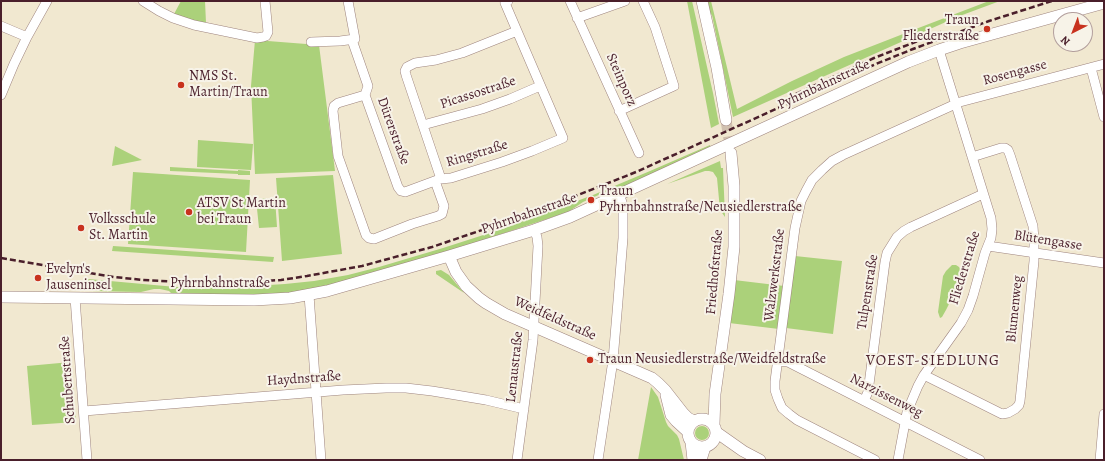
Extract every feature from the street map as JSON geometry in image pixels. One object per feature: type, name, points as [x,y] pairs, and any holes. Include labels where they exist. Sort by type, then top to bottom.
[{"type":"street","points":[[1,95],[26,37],[48,1]]},
{"type":"street","points":[[143,1],[159,11],[194,25],[257,38],[266,36],[268,32],[265,1]]},
{"type":"street","name":"Dürerstraße","points":[[348,1],[356,39],[352,40],[368,86],[365,95],[398,187],[401,191],[405,192],[438,180]]},
{"type":"street","name":"Steinporz","points":[[570,1],[639,154]]},
{"type":"street","points":[[577,18],[625,1]]},
{"type":"street","points":[[619,111],[674,86],[655,27],[643,1]]},
{"type":"street","points":[[702,1],[717,68],[726,120]]},
{"type":"street","name":"Ringstraße","points":[[506,2],[562,138],[502,162],[451,178],[438,180],[423,125],[406,75],[405,70],[407,66],[462,53],[517,30]]},
{"type":"street","name":"Pyhrnbahnstraße","points":[[1,297],[234,301],[309,295],[338,288],[534,230],[570,217],[939,50],[1104,3]]},
{"type":"street","points":[[1,26],[26,37]]},
{"type":"street","points":[[312,42],[352,40]]},
{"type":"street","name":"Fliederstraße","points":[[898,460],[912,399],[924,375],[954,334],[968,310],[992,229],[991,218],[984,194],[939,50]]},
{"type":"street","name":"Rosengasse","points":[[956,104],[1104,64]]},
{"type":"street","points":[[1090,68],[1104,116]]},
{"type":"street","name":"Picassostraße","points":[[423,125],[482,109],[540,86]]},
{"type":"street","points":[[365,95],[338,103],[334,106],[333,111],[338,156],[366,235],[369,238],[374,239],[442,214],[444,206],[438,180]]},
{"type":"street","name":"Walzwerkstraße","points":[[875,460],[797,420],[782,408],[775,390],[797,216],[801,201],[812,180],[832,161],[956,104]]},
{"type":"street","name":"Blumenweg","points":[[924,375],[1002,414],[1015,410],[1020,401],[1034,252],[1033,226],[1008,150],[1001,148],[972,157]]},
{"type":"street","name":"Friedhofstraße","points":[[715,428],[714,394],[729,294],[734,247],[734,193],[731,153]]},
{"type":"street","name":"Tulpenstraße","points":[[864,401],[868,392],[885,262],[892,245],[904,231],[911,227],[984,194]]},
{"type":"street","points":[[598,460],[613,360],[623,238],[624,210],[619,195]]},
{"type":"street","name":"Lenaustraße","points":[[517,460],[533,340],[538,246],[537,237],[534,230]]},
{"type":"street","name":"Blütengasse","points":[[988,246],[1104,263]]},
{"type":"street","name":"Weidfeldstraße","points":[[449,256],[460,278],[466,286],[492,307],[652,378],[665,390],[688,418],[697,420]]},
{"type":"street","points":[[309,295],[321,460]]},
{"type":"street","name":"Schubertstraße","points":[[75,298],[88,460]]},
{"type":"street","name":"Narzissenweg","points":[[778,361],[788,362],[980,460]]},
{"type":"street","name":"Haydnstraße","points":[[84,411],[355,389],[406,388],[456,394],[524,409]]},
{"type":"street","points":[[665,390],[671,415],[695,445],[700,447],[708,445],[743,451]]},
{"type":"street","name":"Friedhofstraße","points":[[697,420],[714,394]]},
{"type":"street","points":[[1100,460],[1104,414]]},
{"type":"street","points":[[693,460],[690,437],[691,424],[697,420],[705,419],[710,421],[715,428],[743,451],[760,460]]},
{"type":"street","points":[[701,460],[702,454],[716,436],[715,428]]},
{"type":"green space","points":[[181,1],[205,1],[206,23],[193,21],[174,14]]},
{"type":"green space","points":[[687,1],[692,1],[719,124],[711,128]]},
{"type":"green space","points":[[706,1],[711,1],[737,109],[844,57],[989,1],[1000,1],[957,17],[733,117],[712,15],[709,13]]},
{"type":"green space","points":[[255,40],[319,45],[335,171],[255,174],[251,86]]},
{"type":"green space","points":[[198,140],[253,144],[251,170],[197,167]]},
{"type":"green space","points":[[710,145],[711,148],[624,188],[603,193],[583,202],[568,212],[444,253],[311,290],[270,295],[173,295],[169,291],[160,289],[141,292],[88,291],[88,279],[176,287],[222,288],[285,284],[348,275],[443,248],[499,230],[593,195]]},
{"type":"green space","points":[[115,146],[142,160],[112,166]]},
{"type":"green space","points":[[720,161],[721,168],[723,168],[725,217],[720,210],[717,178],[713,172],[705,171],[667,184]]},
{"type":"green space","points":[[170,167],[250,171],[250,175],[170,171]]},
{"type":"green space","name":"ATSV St Martin bei Traun","points":[[133,172],[250,180],[246,252],[128,244]]},
{"type":"green space","points":[[333,175],[342,254],[282,261],[276,178]]},
{"type":"green space","points":[[275,198],[277,227],[259,228],[256,199]]},
{"type":"green space","points":[[113,246],[274,257],[273,262],[112,251]]},
{"type":"green space","points":[[795,256],[842,261],[833,334],[786,328]]},
{"type":"green space","points":[[952,265],[959,267],[961,274],[954,294],[942,317],[940,318],[938,312],[943,276]]},
{"type":"green space","points":[[441,270],[449,275],[464,293],[436,274],[436,271]]},
{"type":"green space","points":[[734,280],[784,286],[779,329],[729,323]]},
{"type":"green space","points":[[71,362],[76,422],[32,425],[27,366]]},
{"type":"green space","points":[[651,387],[658,397],[668,426],[679,439],[684,460],[638,460]]},
{"type":"green space","points":[[702,426],[707,428],[709,433],[707,438],[702,440],[697,438],[695,433],[697,428]]},
{"type":"tunnel","points":[[726,120],[731,152]]},
{"type":"railway","points":[[1,258],[114,277],[201,283],[281,280],[362,266],[432,247],[568,199],[636,172],[876,64],[989,21],[1052,1]]},
{"type":"railway","points":[[796,94],[874,58],[941,32]]},
{"type":"place","name":"Traun Fliederstraße","points":[[987,29]]},
{"type":"place","name":"NMS St. Martin/Traun","points":[[181,85]]},
{"type":"place","name":"Traun Pyhrnbahnstraße/Neusiedlerstraße","points":[[591,200]]},
{"type":"place","name":"ATSV St Martin bei Traun","points":[[189,212]]},
{"type":"place","name":"Volksschule St. Martin","points":[[81,228]]},
{"type":"place","name":"Evelyn's Jauseninsel","points":[[38,278]]},
{"type":"place","name":"Traun Neusiedlerstraße/Weidfeldstraße","points":[[590,360]]},
{"type":"district","name":"VOEST-SIEDLUNG","points":[[933,361]]}]
